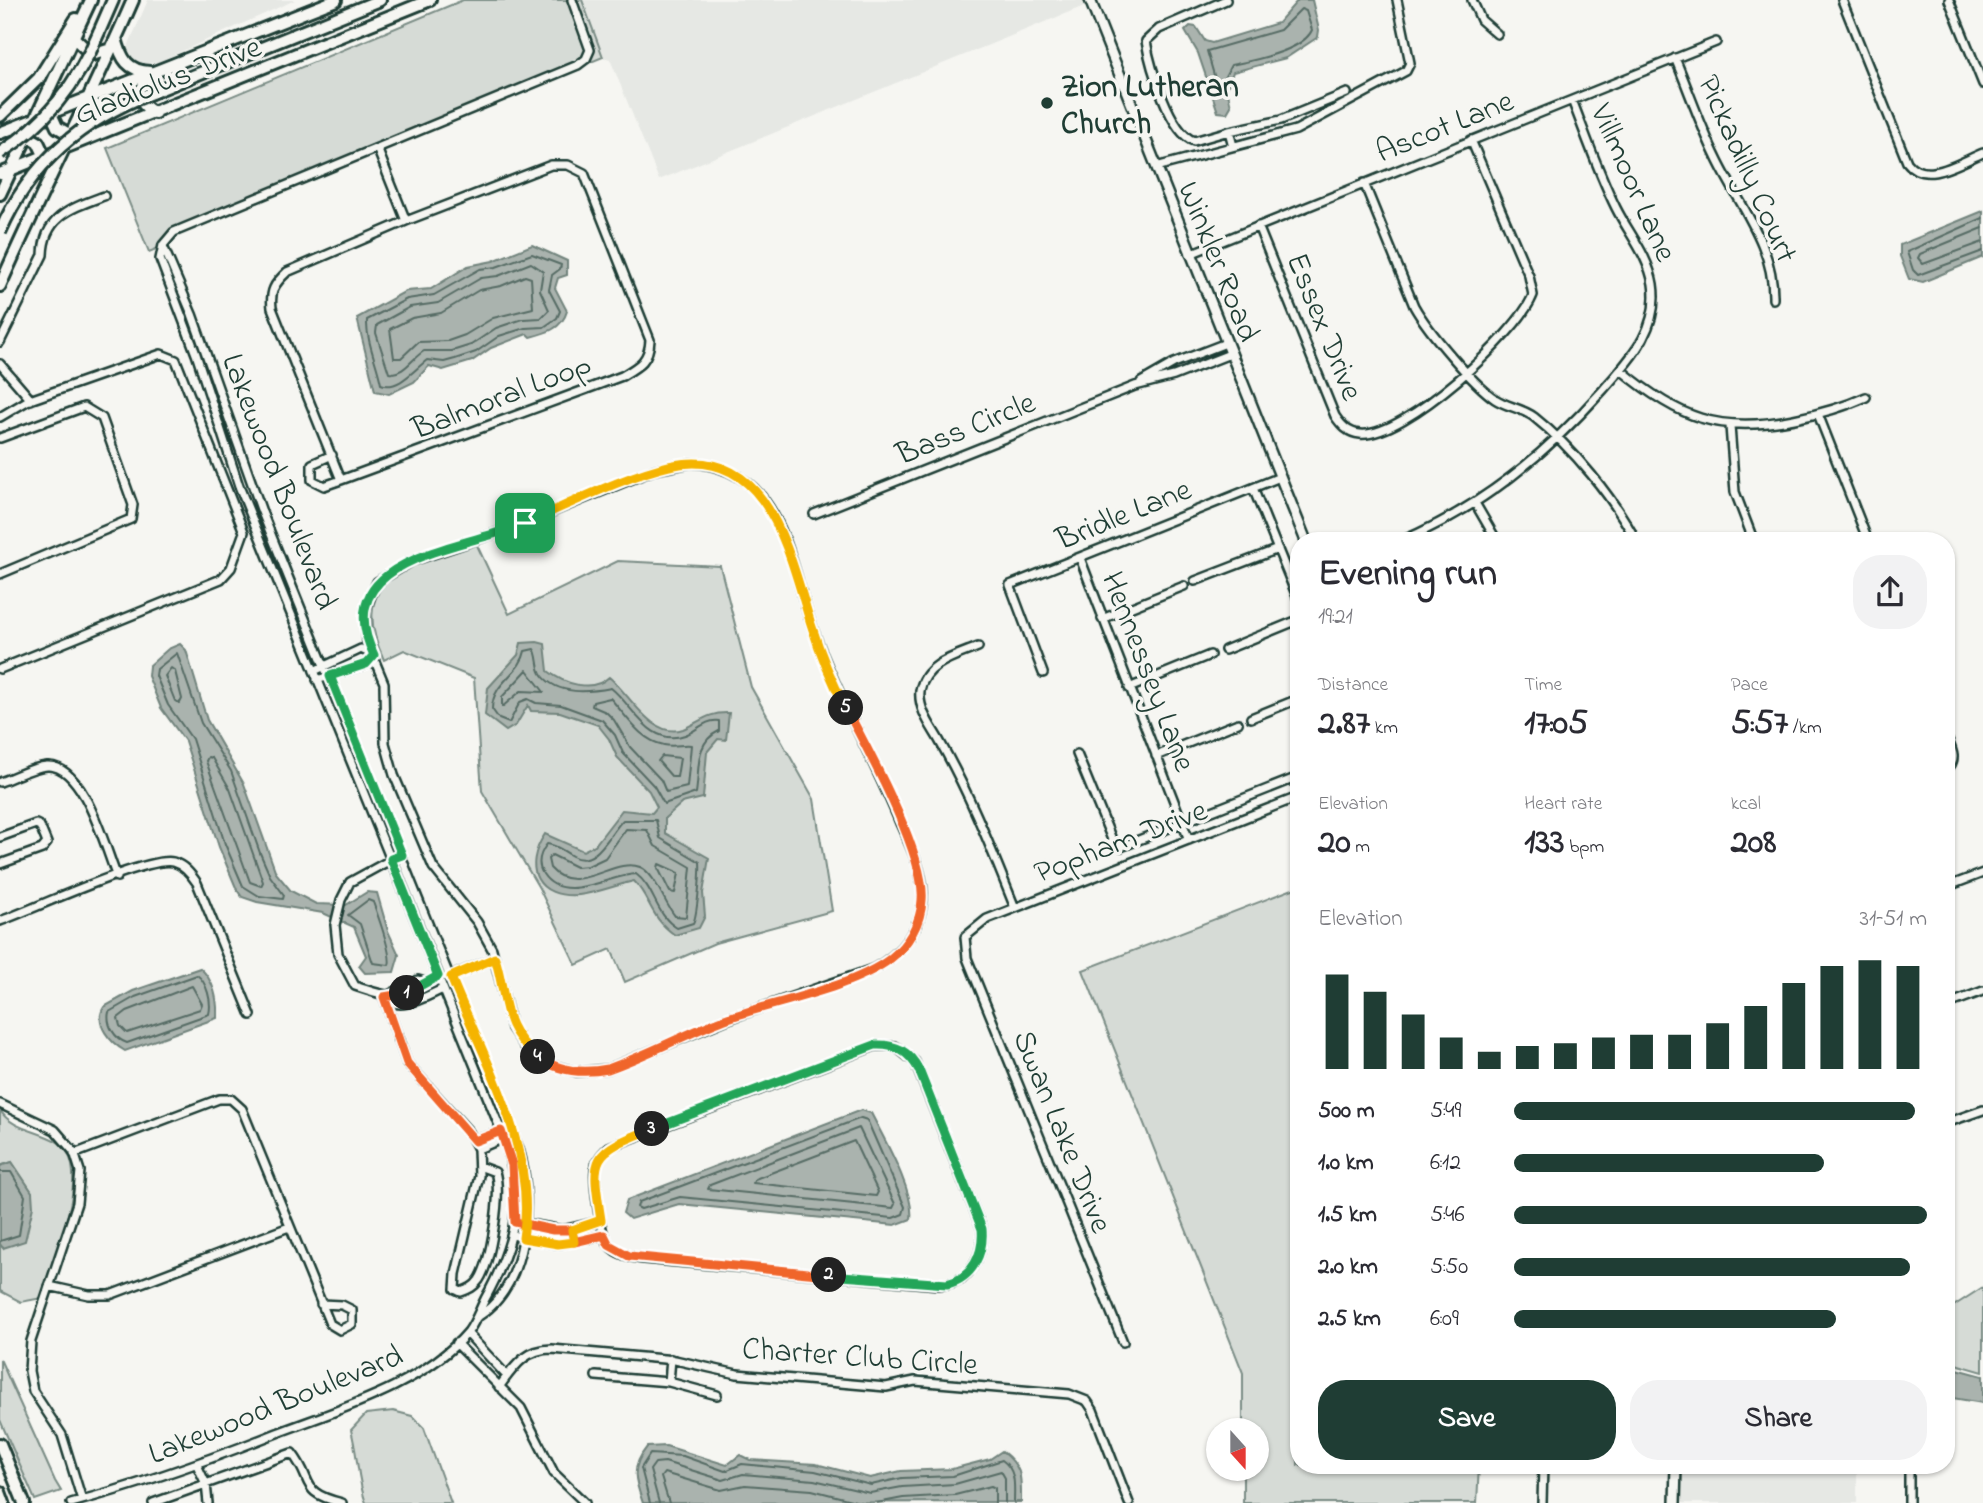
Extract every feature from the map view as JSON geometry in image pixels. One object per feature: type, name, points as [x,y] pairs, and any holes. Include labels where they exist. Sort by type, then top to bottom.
[{"type":"main road","points":[[0,194],[90,0]]},
{"type":"main road","points":[[0,117],[38,78],[90,0]]},
{"type":"main road","points":[[0,153],[33,128],[63,97],[79,74],[113,0]]},
{"type":"main road","points":[[0,286],[46,181],[88,99],[133,0]]},
{"type":"main road","points":[[0,232],[25,186],[57,148],[105,114],[150,93],[380,0]]},
{"type":"main road","name":"Gladiolus Drive","points":[[0,174],[430,0]]},
{"type":"main road","name":"Gladiolus Drive","points":[[0,133],[331,1]]},
{"type":"main road","points":[[73,37],[92,55],[111,49]]},
{"type":"main road","points":[[116,38],[121,56],[128,66],[140,72],[157,72]]},
{"type":"main road","points":[[155,113],[141,104],[139,92],[157,72]]},
{"type":"main road","points":[[45,95],[57,127],[70,136],[91,137]]},
{"type":"main road","points":[[0,133],[27,134],[37,142],[46,156],[46,181]]},
{"type":"main road","points":[[0,1444],[24,1503]]},
{"type":"main road","points":[[0,1492],[4,1503]]},
{"type":"street","points":[[163,245],[174,232],[578,65],[586,59],[590,50],[572,0]]},
{"type":"street","name":"Winkler Road","points":[[1090,0],[1302,532]]},
{"type":"street","points":[[1226,0],[1159,29],[1146,41],[1149,60],[1179,132],[1194,141],[1299,113],[1347,93]]},
{"type":"street","points":[[1156,167],[1304,127],[1406,71],[1410,63],[1397,0]]},
{"type":"street","points":[[1472,0],[1481,20],[1497,34]]},
{"type":"street","points":[[1842,0],[1906,162],[1912,169],[1930,173],[1983,153]]},
{"type":"street","points":[[1949,0],[1983,84]]},
{"type":"street","name":"Ascot Lane","points":[[1190,254],[1716,42]]},
{"type":"street","name":"Pickadilly Court","points":[[1675,58],[1716,157],[1748,211],[1765,250],[1773,281],[1773,299]]},
{"type":"street","name":"Villmoor Lane","points":[[1419,532],[1475,503],[1518,474],[1557,440],[1621,370],[1641,344],[1650,326],[1654,304],[1653,283],[1642,253],[1615,207],[1572,100]]},
{"type":"street","points":[[1299,113],[1304,127]]},
{"type":"street","points":[[1230,131],[1233,146]]},
{"type":"street","points":[[1469,373],[1523,314],[1534,295],[1529,276],[1471,140]]},
{"type":"street","points":[[377,148],[406,220]]},
{"type":"street","name":"Balmoral Loop","points":[[551,165],[568,165],[584,173],[650,340],[649,353],[642,365],[622,376],[341,481],[332,455],[272,308],[270,294],[287,272],[406,220],[551,165]]},
{"type":"street","points":[[1364,184],[1420,316],[1469,373],[1498,401],[1526,412],[1557,440],[1607,495],[1630,532]]},
{"type":"street","points":[[0,342],[43,256],[44,244],[53,222],[66,210],[104,196]]},
{"type":"street","name":"Essex Drive","points":[[1258,226],[1335,416],[1350,432],[1361,435],[1380,430],[1423,406],[1469,373]]},
{"type":"street","name":"Lakewood Boulevard","points":[[163,245],[206,353],[250,482],[513,1131],[525,1171],[526,1224],[523,1238],[503,1291],[492,1308],[479,1316]]},
{"type":"street","name":"Lakewood Boulevard","points":[[71,1503],[197,1465],[386,1390],[424,1367],[467,1333],[479,1316],[508,1255],[515,1222],[516,1187],[502,1134],[239,486],[196,354],[160,259],[163,245]]},
{"type":"street","name":"Bass Circle","points":[[1135,386],[1174,363],[1226,343]]},
{"type":"street","name":"Bass Circle","points":[[814,514],[1135,386],[1174,376],[1230,354]]},
{"type":"street","points":[[0,418],[31,400],[152,357],[170,355],[176,360],[244,532],[230,568],[221,579],[0,668]]},
{"type":"street","points":[[0,364],[31,400]]},
{"type":"street","points":[[1621,370],[1639,385],[1680,409],[1730,426],[1759,426],[1818,414],[1866,397]]},
{"type":"street","points":[[0,574],[131,519],[133,505],[102,418],[93,411],[84,407],[1,434]]},
{"type":"street","points":[[1818,414],[1864,532]]},
{"type":"street","points":[[1730,426],[1735,492],[1750,532]]},
{"type":"street","points":[[332,455],[312,464],[312,480],[324,486],[341,481]]},
{"type":"street","points":[[691,463],[721,468],[755,489],[776,522],[827,666],[884,784],[921,880],[921,910],[911,935],[899,951],[882,964],[816,990],[728,1018],[618,1066],[577,1072],[548,1064],[524,1045],[508,1019],[495,958],[477,922],[428,859],[394,775],[385,739],[384,683],[374,655],[365,631],[365,610],[377,582],[393,569],[447,547],[520,525],[654,470],[691,463]]},
{"type":"street","name":"Bridle Lane","points":[[1043,673],[1010,585],[1280,477]]},
{"type":"street","points":[[229,490],[250,482]]},
{"type":"street","points":[[1253,488],[1290,579]]},
{"type":"street","points":[[1475,503],[1492,532]]},
{"type":"street","points":[[1195,582],[1278,548]]},
{"type":"street","name":"Hennessey Lane","points":[[1080,558],[1189,840]]},
{"type":"street","points":[[1102,619],[1184,586]]},
{"type":"street","points":[[1225,650],[1290,623]]},
{"type":"street","points":[[978,647],[936,666],[924,681],[920,700],[926,718],[970,796],[1015,908]]},
{"type":"street","points":[[314,671],[361,649],[374,655]]},
{"type":"street","points":[[317,680],[366,664],[374,655]]},
{"type":"street","points":[[1129,688],[1210,656]]},
{"type":"street","points":[[1251,718],[1290,702]]},
{"type":"street","points":[[1156,756],[1238,723]]},
{"type":"street","points":[[1077,754],[1113,842],[1121,847],[1290,780]]},
{"type":"street","points":[[0,782],[46,766],[68,771],[81,788],[117,877]]},
{"type":"street","name":"Popham Drive","points":[[965,937],[978,924],[1015,908],[1290,800]]},
{"type":"street","points":[[0,837],[36,824],[40,826],[47,843],[42,849],[0,864]]},
{"type":"street","points":[[402,855],[351,882],[341,900],[335,925],[338,954],[355,986],[384,997],[391,1003],[405,1004],[426,996],[441,982],[495,958]]},
{"type":"street","points":[[0,921],[117,877],[165,861],[175,862],[192,874],[251,1015]]},
{"type":"street","points":[[1955,884],[1983,873]]},
{"type":"street","name":"Swan Lake Drive","points":[[965,937],[967,958],[1123,1342]]},
{"type":"street","points":[[384,997],[418,981],[424,984],[441,982]]},
{"type":"street","points":[[424,984],[426,996]]},
{"type":"street","points":[[1955,1002],[1983,991]]},
{"type":"street","points":[[384,997],[407,1063],[460,1122],[476,1145],[479,1166],[456,1274],[455,1289],[461,1292],[472,1288],[480,1278],[497,1203],[495,1172],[479,1166]]},
{"type":"street","points":[[885,1045],[909,1054],[919,1070],[982,1229],[983,1239],[979,1256],[967,1273],[954,1283],[939,1285],[643,1259],[618,1252],[604,1235],[594,1176],[596,1165],[608,1147],[862,1050],[885,1045]]},
{"type":"street","points":[[74,1154],[219,1099],[231,1099],[242,1109],[321,1304],[334,1329],[345,1329],[352,1324],[354,1315],[346,1307],[321,1304]]},
{"type":"street","points":[[0,1104],[55,1129],[74,1154],[80,1171],[79,1193],[31,1341],[30,1382],[37,1401],[62,1435],[82,1500]]},
{"type":"street","points":[[1955,1121],[1983,1110]]},
{"type":"street","points":[[476,1145],[513,1131]]},
{"type":"street","points":[[515,1222],[553,1230],[572,1230],[601,1220]]},
{"type":"street","points":[[50,1286],[89,1294],[118,1293],[289,1227]]},
{"type":"street","points":[[572,1230],[574,1242]]},
{"type":"street","points":[[513,1235],[558,1244],[604,1235]]},
{"type":"street","points":[[467,1333],[507,1376]]},
{"type":"street","points":[[456,1343],[528,1418],[554,1474],[585,1503]]},
{"type":"street","name":"Charter Club Circle","points":[[499,1387],[524,1356],[543,1349],[671,1359],[737,1374],[886,1387],[915,1381],[1079,1396],[1093,1410],[1129,1503]]},
{"type":"street","points":[[669,1382],[671,1359]]},
{"type":"street","points":[[596,1376],[669,1382],[717,1395]]},
{"type":"street","points":[[153,1503],[292,1453],[311,1490],[321,1499],[342,1503]]},
{"type":"street","points":[[197,1465],[205,1484],[208,1503]]},
{"type":"street","points":[[1542,1503],[1543,1474]]},
{"type":"street","points":[[1675,1503],[1676,1474]]},
{"type":"street","points":[[1909,1474],[1909,1503]]},
{"type":"shaded area","points":[[148,0],[295,0],[158,62],[139,65],[126,51]]},
{"type":"shaded area","points":[[463,0],[582,0],[603,57],[174,234],[173,242],[149,252],[107,148]]},
{"type":"shaded area","points":[[582,0],[1082,0],[1084,6],[659,180],[610,59],[603,57]]},
{"type":"shaded area","points":[[476,543],[509,614],[618,561],[720,566],[751,687],[814,799],[832,911],[715,943],[625,982],[611,949],[576,965],[539,888],[482,791],[474,678],[404,650],[384,660],[374,631],[373,609],[379,592],[391,579],[408,568]]},
{"type":"shaded area","points":[[1290,890],[1290,1474],[1479,1474],[1477,1503],[1243,1503],[1243,1481],[1269,1481],[1269,1418],[1243,1418],[1243,1373],[1083,970]]},
{"type":"shaded area","points":[[0,1110],[18,1125],[56,1141],[68,1153],[73,1170],[68,1215],[42,1298],[21,1302],[0,1291],[0,1244],[3,1248],[32,1192],[12,1162],[0,1166]]},
{"type":"shaded area","points":[[1983,1287],[1983,1372],[1955,1364],[1955,1305]]},
{"type":"shaded area","points":[[0,1359],[61,1491],[35,1500],[0,1420]]},
{"type":"shaded area","points":[[393,1411],[412,1416],[424,1428],[451,1503],[366,1503],[351,1430],[366,1414]]},
{"type":"shaded area","points":[[1680,1474],[1857,1474],[1857,1503],[1679,1503]]},
{"type":"water","points":[[1298,0],[1312,0],[1319,30],[1318,37],[1286,58],[1233,72],[1227,89],[1231,106],[1227,113],[1218,112],[1198,53],[1185,31],[1190,26],[1196,27],[1205,41],[1212,43],[1278,23]]},
{"type":"water","points":[[1983,211],[1983,257],[1923,282],[1909,279],[1900,256],[1900,245]]},
{"type":"water","points":[[532,245],[567,261],[567,275],[558,278],[555,288],[567,311],[557,326],[542,334],[530,337],[527,334],[491,348],[472,361],[443,370],[429,366],[414,382],[389,394],[375,391],[357,318],[406,291],[431,289],[468,266],[493,261]]},
{"type":"water","points":[[521,643],[545,644],[548,671],[555,676],[586,686],[595,685],[609,677],[651,722],[661,728],[672,731],[683,729],[710,716],[729,713],[726,740],[718,739],[707,752],[703,798],[682,803],[665,818],[665,833],[709,858],[703,893],[705,916],[699,928],[675,935],[660,922],[634,881],[586,894],[565,895],[553,892],[538,879],[535,858],[545,834],[583,851],[595,845],[622,810],[652,813],[657,807],[649,791],[617,757],[609,739],[598,725],[560,712],[531,711],[528,705],[516,725],[506,731],[485,715],[488,688],[518,655]]},
{"type":"water","points":[[180,644],[186,650],[207,720],[244,784],[276,873],[291,891],[316,904],[346,905],[367,892],[377,893],[388,931],[399,955],[394,972],[365,973],[359,966],[366,956],[354,927],[323,913],[257,902],[242,897],[237,890],[219,847],[185,741],[161,708],[148,676],[149,666],[168,649]]},
{"type":"water","points":[[200,968],[209,978],[214,991],[217,1018],[125,1051],[105,1032],[101,1020],[104,1007],[133,991]]},
{"type":"water","points":[[861,1110],[871,1113],[904,1180],[911,1219],[895,1225],[679,1204],[630,1219],[623,1213],[627,1200]]},
{"type":"water","points":[[12,1162],[32,1192],[33,1207],[25,1241],[3,1248],[0,1244],[0,1166]]},
{"type":"water","points":[[1955,1368],[1983,1376],[1983,1403],[1955,1398]]},
{"type":"water","points":[[666,1446],[727,1465],[740,1455],[750,1460],[816,1464],[870,1478],[901,1471],[952,1469],[990,1459],[1002,1451],[1014,1462],[1019,1473],[1021,1502],[643,1503],[636,1481],[638,1462],[647,1447]]},
{"type":"place","name":"Zion Lutheran Church","points":[[1047,103]]},
{"type":"route","points":[[525,523],[447,547],[393,569],[385,575],[377,582],[365,610],[365,631],[374,655],[366,664],[330,676],[402,855],[391,859],[438,976],[413,991],[384,997],[388,1015],[407,1063],[475,1141],[501,1131],[516,1187],[515,1222],[526,1224],[553,1230],[572,1230],[574,1242],[604,1235],[609,1245],[618,1252],[643,1259],[939,1285],[954,1283],[974,1265],[979,1256],[982,1229],[919,1070],[909,1054],[895,1046],[875,1045],[608,1147],[596,1165],[594,1176],[601,1220],[572,1230],[574,1242],[558,1244],[523,1238],[526,1224],[527,1202],[522,1160],[513,1129],[451,977],[495,958],[508,1019],[524,1045],[539,1059],[566,1070],[588,1072],[608,1069],[728,1018],[854,977],[882,964],[899,951],[911,935],[921,910],[923,890],[919,869],[884,784],[827,666],[784,540],[767,505],[755,489],[730,472],[711,465],[672,465],[525,523]]}]
